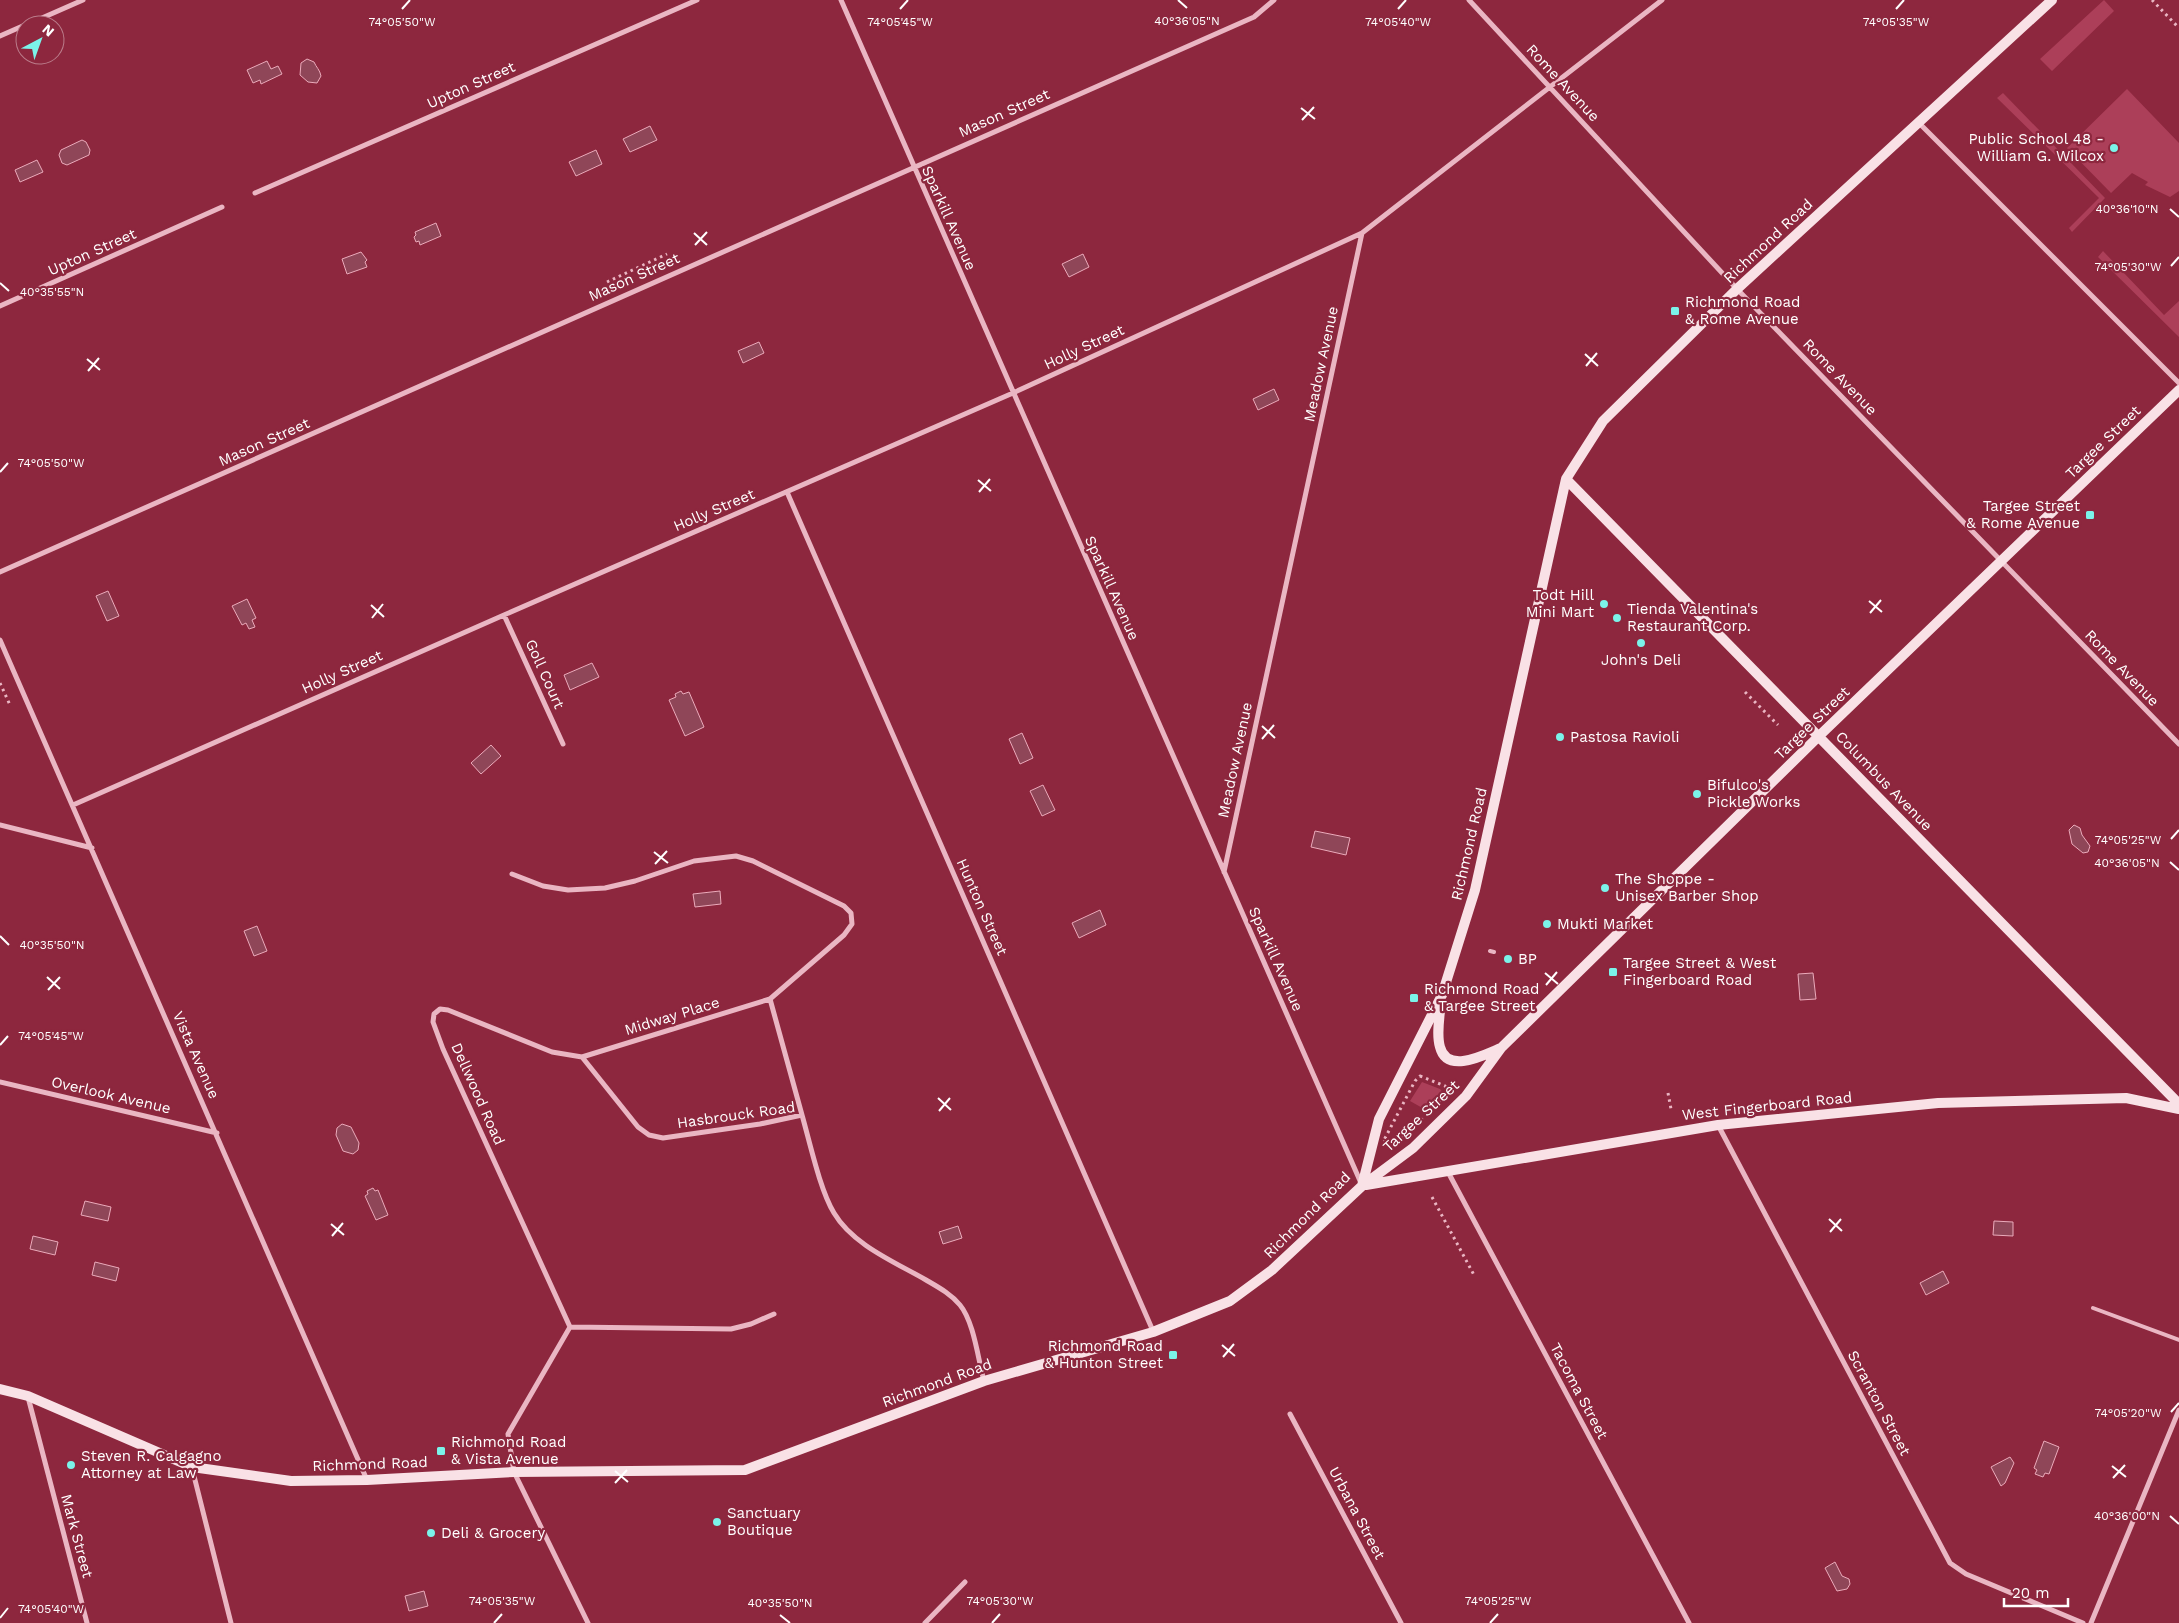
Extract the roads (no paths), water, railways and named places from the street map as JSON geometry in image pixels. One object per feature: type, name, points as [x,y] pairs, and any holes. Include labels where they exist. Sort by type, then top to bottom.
[{"type":"main road","name":"Richmond Road","points":[[0,1388],[28,1396],[192,1467],[291,1481],[367,1480],[514,1472],[745,1470],[984,1381],[1153,1332],[1230,1301],[1272,1270],[1362,1186],[1379,1118],[1442,995],[1475,890],[1566,479],[1603,421],[1737,289],[2052,0]]},
{"type":"main road","name":"Targee Street","points":[[1362,1186],[1410,1151],[1460,1102],[1501,1048],[1819,736],[2179,390]]},
{"type":"main road","name":"Columbus Avenue","points":[[1566,479],[2179,1104]]},
{"type":"main road","points":[[1442,995],[1440,1048],[1446,1056],[1455,1062],[1470,1060],[1501,1048]]},
{"type":"main road","name":"West Fingerboard Road","points":[[1362,1186],[1718,1125],[1938,1103],[2126,1098],[2179,1109]]},
{"type":"street","points":[[48,15],[83,0]]},
{"type":"street","name":"Upton Street","points":[[255,193],[697,0]]},
{"type":"street","name":"Sparkill Avenue","points":[[841,0],[1362,1186]]},
{"type":"street","name":"Mason Street","points":[[0,572],[1254,17],[1274,0]]},
{"type":"street","name":"Rome Avenue","points":[[1469,0],[1737,289],[2179,744]]},
{"type":"street","points":[[1362,233],[1662,0]]},
{"type":"street","points":[[0,36],[15,29]]},
{"type":"street","points":[[1918,122],[2179,383]]},
{"type":"street","name":"Upton Street","points":[[0,306],[222,207]]},
{"type":"street","name":"Holly Street","points":[[73,805],[1013,393],[1362,233]]},
{"type":"street","name":"Meadow Avenue","points":[[1224,873],[1362,233]]},
{"type":"street","name":"Hunton Street","points":[[788,492],[1153,1332]]},
{"type":"street","name":"Goll Court","points":[[504,615],[563,744]]},
{"type":"street","name":"Vista Avenue","points":[[0,640],[367,1480]]},
{"type":"street","points":[[0,826],[92,848]]},
{"type":"street","points":[[512,874],[542,886],[568,890],[604,888],[635,881],[694,861],[736,856],[753,862],[844,906],[851,914],[852,924],[844,935],[770,999],[802,1115]]},
{"type":"street","name":"Midway Place","points":[[582,1057],[770,999]]},
{"type":"street","name":"Dellwood Road","points":[[570,1327],[443,1049],[433,1022],[434,1014],[440,1009],[448,1010],[552,1052],[582,1057]]},
{"type":"street","name":"Hasbrouck Road","points":[[582,1057],[638,1127],[649,1135],[663,1138],[760,1124],[802,1115],[834,1214],[848,1231],[867,1246],[943,1290],[960,1305],[968,1319],[984,1381]]},
{"type":"street","name":"Overlook Avenue","points":[[0,1082],[217,1133]]},
{"type":"street","name":"Scranton Street","points":[[1718,1125],[1950,1563],[1966,1574],[2083,1623]]},
{"type":"street","name":"Tacoma Street","points":[[1448,1172],[1689,1623]]},
{"type":"street","points":[[588,1623],[514,1472],[508,1434],[570,1327],[730,1329],[751,1324],[774,1314]]},
{"type":"street","name":"Mark Street","points":[[28,1396],[87,1623]]},
{"type":"street","points":[[2091,1623],[2179,1410]]},
{"type":"street","name":"Urbana Street","points":[[1290,1414],[1401,1623]]},
{"type":"street","points":[[192,1467],[231,1623]]},
{"type":"street","points":[[925,1623],[965,1582]]},
{"type":"lane","points":[[2093,1308],[2179,1340]]},
{"type":"place","name":"Public School 48 - William G. Wilcox","points":[[2114,148]]},
{"type":"place","name":"Richmond Road & Rome Avenue","points":[[1675,311]]},
{"type":"place","name":"Targee Street & Rome Avenue","points":[[2090,515]]},
{"type":"place","name":"Todt Hill Mini Mart","points":[[1604,604]]},
{"type":"place","name":"Tienda Valentina's Restaurant Corp.","points":[[1617,618]]},
{"type":"place","name":"John's Deli","points":[[1641,643]]},
{"type":"place","name":"Pastosa Ravioli","points":[[1560,737]]},
{"type":"place","name":"Bifulco's Pickle Works","points":[[1697,794]]},
{"type":"place","name":"The Shoppe - Unisex Barber Shop","points":[[1605,888]]},
{"type":"place","name":"Mukti Market","points":[[1547,924]]},
{"type":"place","name":"BP","points":[[1508,959]]},
{"type":"place","name":"Targee Street & West Fingerboard Road","points":[[1613,972]]},
{"type":"place","name":"Richmond Road & Targee Street","points":[[1414,998]]},
{"type":"place","name":"Richmond Road & Hunton Street","points":[[1173,1355]]},
{"type":"place","name":"Richmond Road & Vista Avenue","points":[[441,1451]]},
{"type":"place","name":"Steven R. Calgagno Attorney at Law","points":[[71,1465]]},
{"type":"place","name":"Sanctuary Boutique","points":[[717,1522]]},
{"type":"place","name":"Deli & Grocery","points":[[431,1533]]}]
